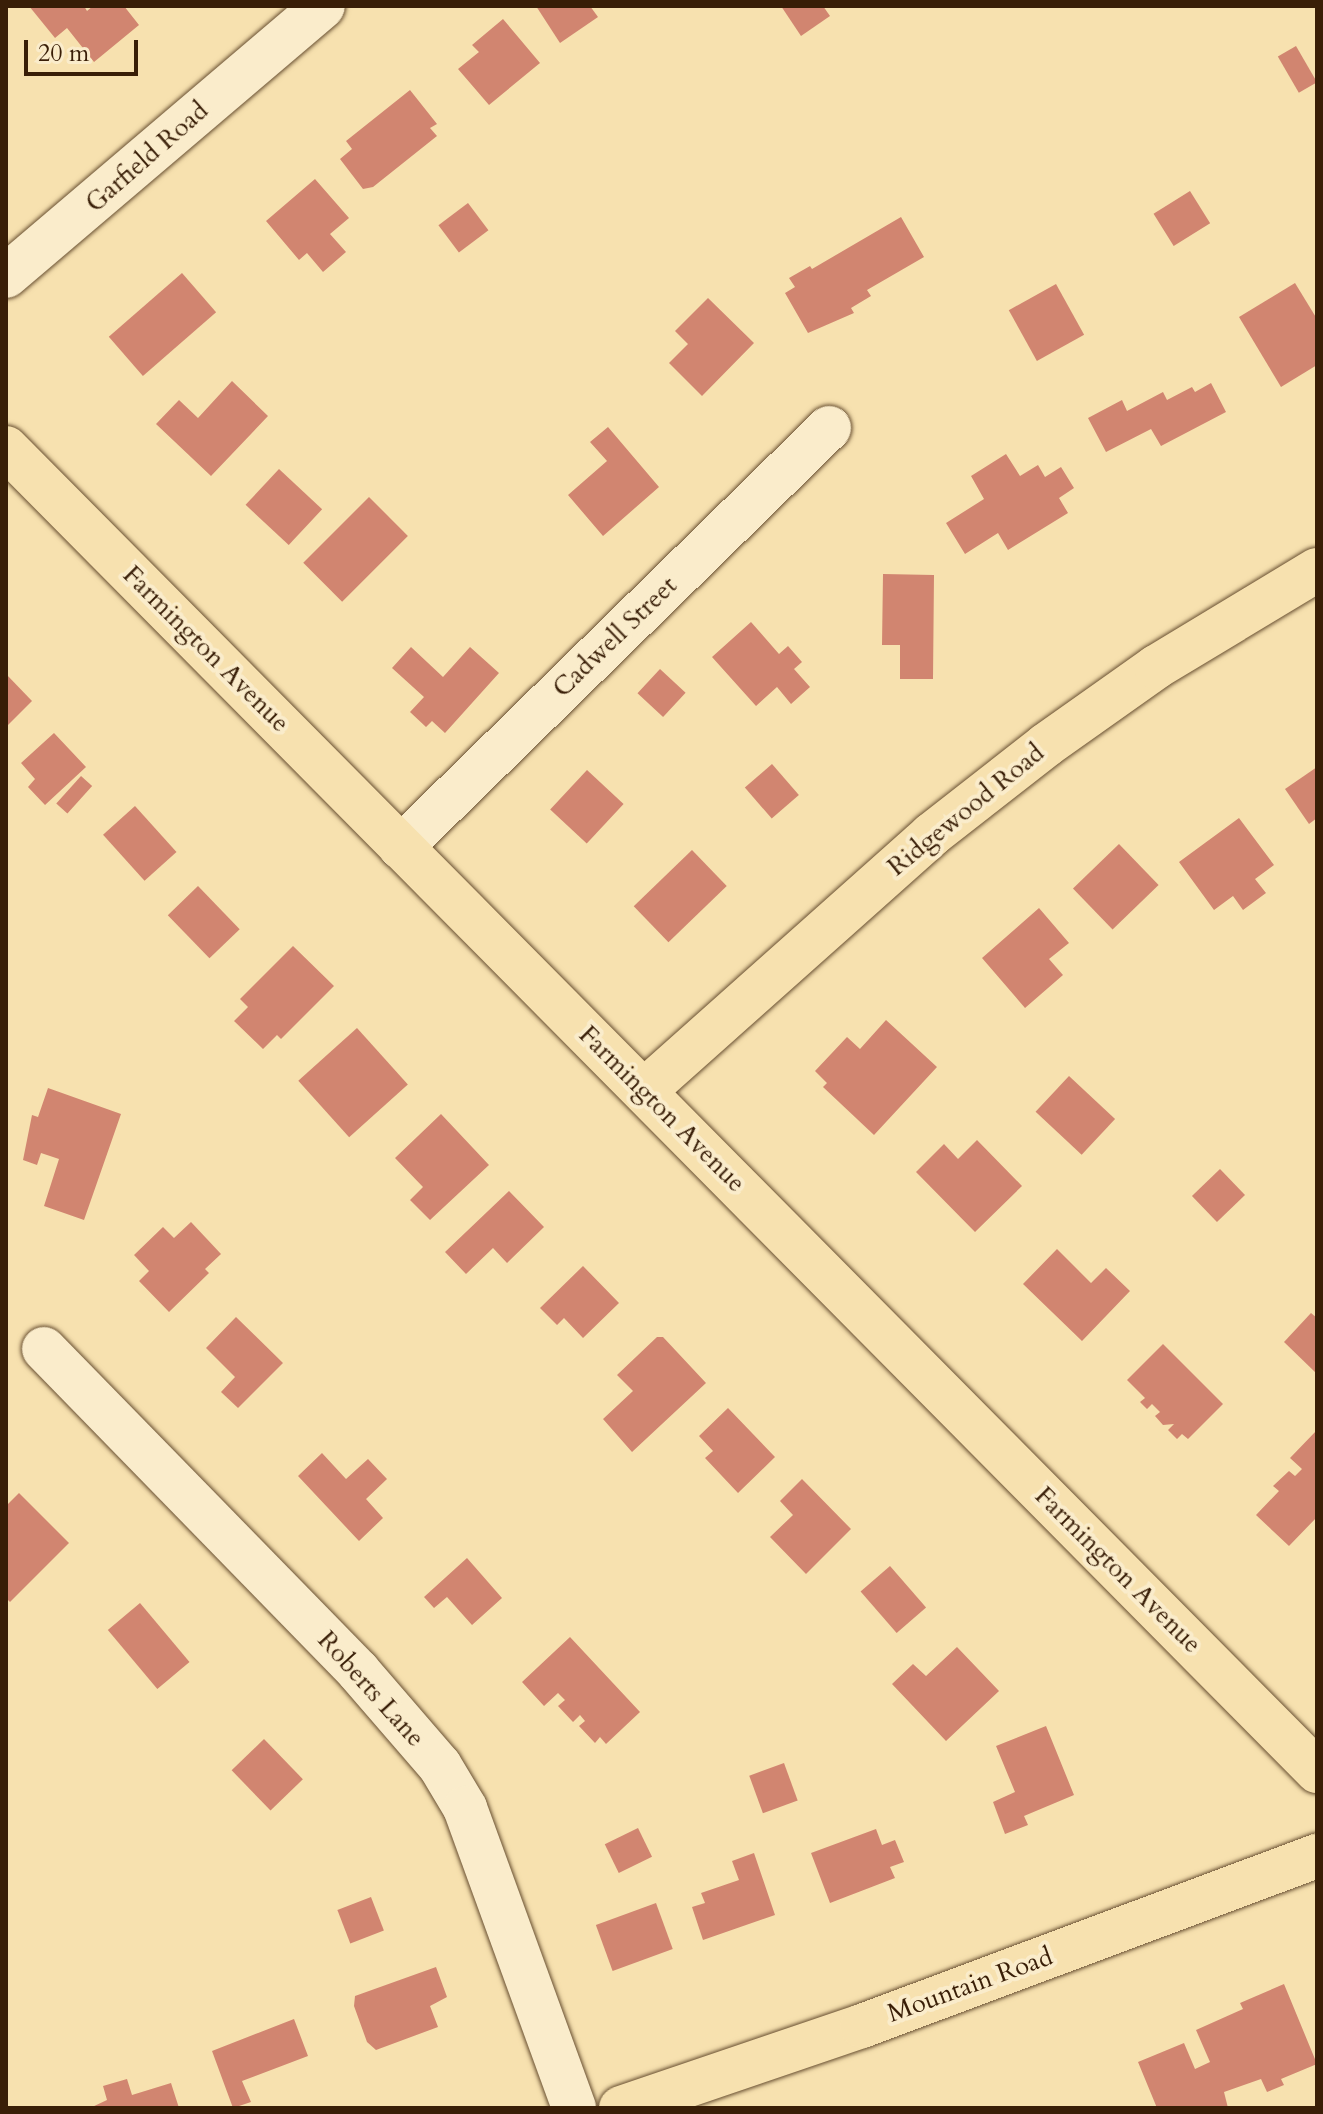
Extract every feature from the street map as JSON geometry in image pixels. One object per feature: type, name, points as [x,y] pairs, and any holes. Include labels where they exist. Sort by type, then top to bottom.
[{"type":"main road","name":"Farmington Avenue","points":[[6,448],[1317,1771]]},
{"type":"main road","name":"Ridgewood Road","points":[[644,1091],[931,835],[1046,745],[1156,667],[1317,570]]},
{"type":"main road","name":"Mountain Road","points":[[621,2108],[862,2026],[1317,1856]]},
{"type":"street","name":"Garfield Road","points":[[6,276],[323,6]]},
{"type":"street","name":"Cadwell Street","points":[[401,847],[829,428]]},
{"type":"street","name":"Roberts Lane","points":[[44,1349],[358,1671],[440,1766],[465,1808],[574,2108]]},
{"type":"building","points":[[29,6],[84,6],[87,11],[93,6],[124,6],[139,25],[94,62],[67,28],[55,38]]},
{"type":"building","points":[[536,6],[590,6],[598,17],[560,43]]},
{"type":"building","points":[[781,6],[823,6],[830,16],[801,36]]},
{"type":"building","points":[[503,19],[540,63],[489,105],[458,69],[479,52],[472,45]]},
{"type":"building","points":[[1296,46],[1317,82],[1299,93],[1278,56]]},
{"type":"building","points":[[410,90],[437,124],[430,128],[437,136],[373,187],[363,189],[340,159],[352,149],[346,141]]},
{"type":"building","points":[[315,179],[349,218],[330,234],[346,252],[323,272],[307,253],[299,260],[266,221]]},
{"type":"building","points":[[1190,191],[1210,223],[1174,246],[1154,214]]},
{"type":"building","points":[[468,203],[488,230],[459,252],[438,225]]},
{"type":"building","points":[[901,217],[924,257],[867,290],[871,296],[851,308],[854,313],[808,333],[785,293],[795,287],[789,278],[810,266],[812,269]]},
{"type":"building","points":[[182,273],[216,312],[143,376],[109,337]]},
{"type":"building","points":[[1295,283],[1317,319],[1317,365],[1281,387],[1239,317]]},
{"type":"building","points":[[1056,284],[1084,335],[1037,361],[1009,310]]},
{"type":"building","points":[[708,298],[754,343],[702,396],[669,363],[688,344],[675,331]]},
{"type":"building","points":[[232,381],[268,416],[211,476],[156,424],[179,400],[198,418]]},
{"type":"building","points":[[1211,383],[1226,412],[1161,446],[1151,429],[1106,452],[1088,418],[1122,400],[1127,411],[1163,392],[1167,400],[1192,387],[1195,392]]},
{"type":"building","points":[[608,427],[659,487],[603,536],[568,495],[607,461],[590,442]]},
{"type":"building","points":[[1006,454],[1020,476],[1038,465],[1045,477],[1061,467],[1074,488],[1059,498],[1068,513],[1008,550],[998,533],[965,554],[946,523],[984,499],[971,476]]},
{"type":"building","points":[[279,469],[322,509],[289,545],[246,505]]},
{"type":"building","points":[[369,497],[408,536],[342,602],[303,563]]},
{"type":"building","points":[[883,574],[934,575],[933,679],[900,679],[900,645],[882,645]]},
{"type":"building","points":[[751,622],[779,654],[788,646],[802,662],[794,669],[810,687],[791,704],[777,687],[756,706],[712,657]]},
{"type":"building","points":[[411,647],[443,677],[470,647],[499,673],[445,733],[432,721],[426,727],[410,712],[424,697],[392,668]]},
{"type":"building","points":[[660,669],[686,693],[663,717],[637,693]]},
{"type":"building","points":[[6,674],[32,701],[6,727]]},
{"type":"building","points":[[54,733],[86,767],[45,805],[28,787],[35,779],[21,763]]},
{"type":"building","points":[[772,764],[799,795],[772,819],[745,788]]},
{"type":"building","points":[[1317,767],[1317,818],[1309,824],[1285,789]]},
{"type":"building","points":[[587,770],[624,804],[587,844],[550,809]]},
{"type":"building","points":[[81,776],[92,786],[67,814],[56,803]]},
{"type":"building","points":[[135,806],[176,852],[145,881],[103,835]]},
{"type":"building","points":[[1239,818],[1274,865],[1255,879],[1266,893],[1243,910],[1233,896],[1214,910],[1179,862]]},
{"type":"building","points":[[1119,844],[1159,885],[1113,929],[1073,888]]},
{"type":"building","points":[[692,850],[727,886],[668,942],[634,906]]},
{"type":"building","points":[[198,886],[240,929],[209,958],[168,915]]},
{"type":"building","points":[[1039,908],[1069,943],[1049,959],[1063,975],[1025,1008],[982,958]]},
{"type":"building","points":[[293,946],[334,986],[281,1039],[277,1035],[263,1049],[234,1021],[248,1007],[240,999]]},
{"type":"building","points":[[886,1020],[937,1067],[874,1135],[823,1087],[827,1083],[815,1071],[847,1037],[860,1049]]},
{"type":"building","points":[[357,1028],[408,1084],[349,1137],[298,1081]]},
{"type":"building","points":[[1069,1076],[1115,1119],[1082,1155],[1036,1112]]},
{"type":"building","points":[[48,1088],[121,1114],[84,1220],[44,1206],[59,1159],[41,1153],[37,1165],[23,1160],[32,1115],[38,1117]]},
{"type":"building","points":[[441,1114],[489,1165],[430,1220],[410,1200],[423,1187],[395,1158]]},
{"type":"building","points":[[977,1140],[1022,1186],[975,1232],[916,1172],[944,1144],[958,1159]]},
{"type":"building","points":[[1220,1169],[1245,1195],[1217,1222],[1192,1196]]},
{"type":"building","points":[[509,1191],[544,1227],[507,1263],[493,1248],[466,1274],[445,1252]]},
{"type":"building","points":[[191,1222],[221,1254],[205,1269],[209,1273],[169,1312],[139,1281],[149,1271],[134,1255],[163,1227],[174,1238]]},
{"type":"building","points":[[1057,1249],[1091,1283],[1106,1268],[1130,1291],[1082,1341],[1023,1284]]},
{"type":"building","points":[[583,1266],[619,1303],[583,1338],[564,1318],[557,1325],[540,1308]]},
{"type":"building","points":[[1311,1313],[1317,1318],[1317,1374],[1284,1342]]},
{"type":"building","points":[[236,1317],[283,1363],[238,1408],[221,1392],[235,1377],[206,1348]]},
{"type":"building","points":[[657,1337],[663,1337],[706,1383],[632,1452],[603,1419],[633,1391],[617,1375]]},
{"type":"building","points":[[1163,1344],[1223,1404],[1188,1439],[1182,1434],[1177,1439],[1168,1430],[1174,1424],[1163,1425],[1155,1416],[1160,1412],[1152,1404],[1147,1409],[1140,1402],[1145,1398],[1127,1380]]},
{"type":"building","points":[[728,1408],[775,1457],[738,1493],[705,1458],[713,1451],[699,1436]]},
{"type":"building","points":[[1317,1430],[1317,1517],[1289,1546],[1256,1515],[1279,1491],[1273,1486],[1289,1471],[1295,1476],[1302,1469],[1290,1458]]},
{"type":"building","points":[[322,1453],[346,1479],[368,1459],[387,1479],[366,1499],[383,1518],[359,1541],[298,1476]]},
{"type":"building","points":[[802,1479],[851,1529],[806,1574],[770,1537],[793,1515],[780,1501]]},
{"type":"building","points":[[19,1493],[69,1543],[10,1602],[6,1598],[6,1506]]},
{"type":"building","points":[[467,1558],[502,1598],[472,1625],[447,1597],[434,1608],[424,1597]]},
{"type":"building","points":[[890,1566],[926,1608],[897,1633],[861,1592]]},
{"type":"building","points":[[140,1603],[189,1662],[157,1689],[108,1630]]},
{"type":"building","points":[[570,1637],[640,1712],[606,1744],[600,1737],[595,1743],[579,1726],[585,1721],[580,1715],[573,1722],[558,1706],[565,1700],[558,1693],[544,1706],[522,1682]]},
{"type":"building","points":[[957,1647],[999,1691],[946,1741],[892,1684],[913,1664],[926,1676]]},
{"type":"building","points":[[1046,1726],[1074,1795],[1024,1816],[1028,1825],[1005,1834],[993,1802],[1015,1792],[996,1746]]},
{"type":"building","points":[[264,1739],[303,1779],[271,1811],[232,1770]]},
{"type":"building","points":[[784,1763],[798,1801],[763,1813],[749,1776]]},
{"type":"building","points":[[638,1828],[652,1857],[619,1873],[605,1844]]},
{"type":"building","points":[[876,1829],[882,1845],[895,1840],[904,1862],[890,1867],[895,1878],[830,1903],[811,1853]]},
{"type":"building","points":[[754,1853],[775,1915],[703,1940],[692,1907],[705,1903],[701,1893],[739,1880],[732,1861]]},
{"type":"building","points":[[371,1897],[384,1931],[350,1944],[337,1910]]},
{"type":"building","points":[[656,1903],[673,1949],[613,1971],[596,1925]]},
{"type":"building","points":[[436,1967],[447,1997],[430,2006],[438,2027],[376,2050],[367,2042],[354,2006],[355,1996]]},
{"type":"building","points":[[1284,1984],[1317,2064],[1281,2079],[1284,2085],[1267,2092],[1261,2079],[1224,2092],[1228,2108],[1157,2108],[1138,2062],[1184,2043],[1195,2069],[1210,2062],[1196,2030],[1243,2009],[1240,2003]]},
{"type":"building","points":[[294,2019],[308,2056],[242,2081],[251,2102],[233,2108],[212,2051]]},
{"type":"building","points":[[127,2079],[132,2095],[171,2083],[179,2108],[90,2108],[107,2100],[103,2086]]}]
